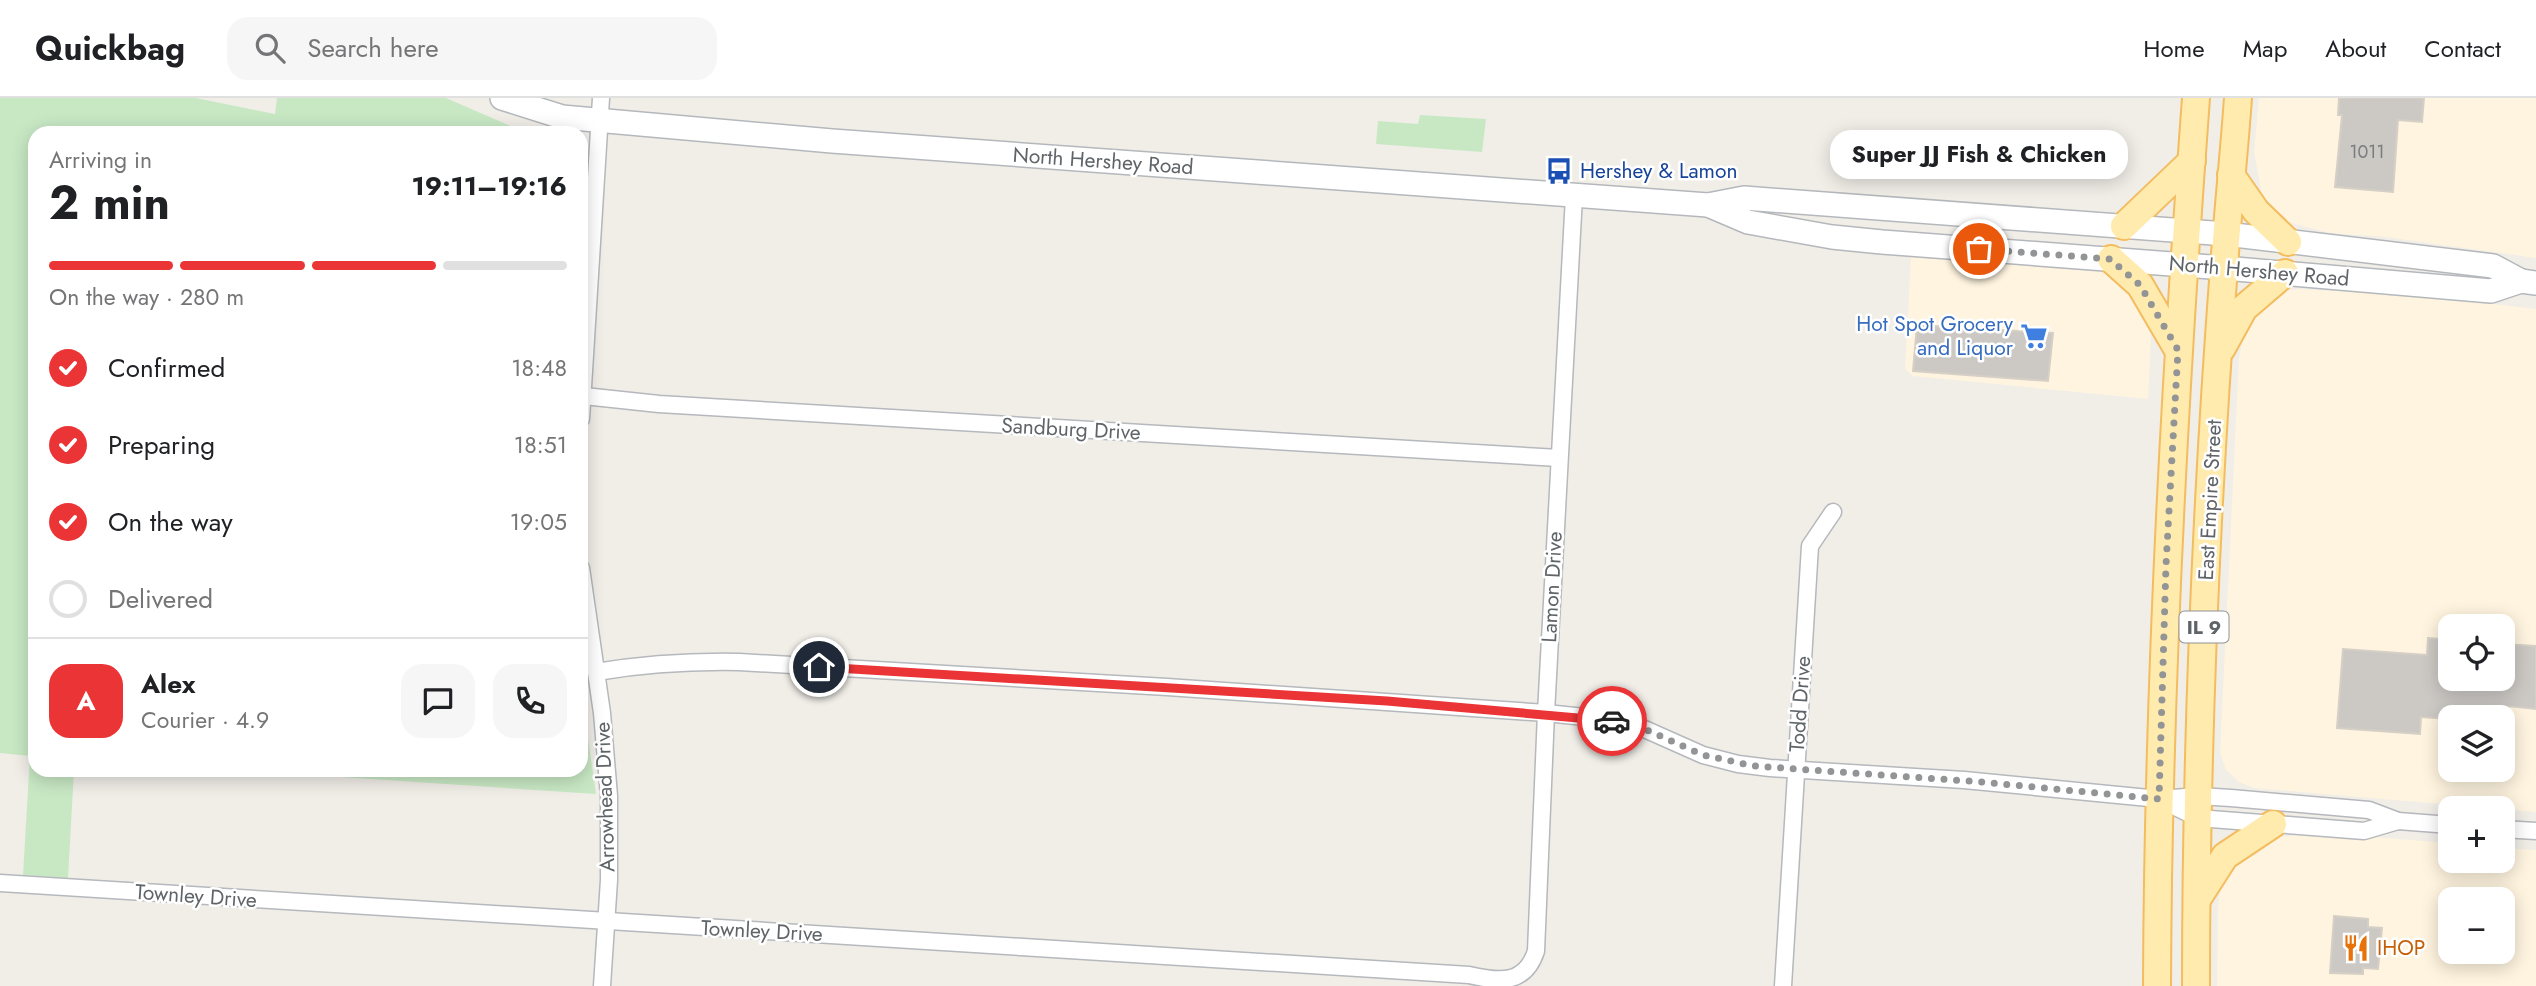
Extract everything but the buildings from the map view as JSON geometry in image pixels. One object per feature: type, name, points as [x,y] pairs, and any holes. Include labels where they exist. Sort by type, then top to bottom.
[{"type":"main road","name":"North Hershey Road","points":[[502,98],[562,117],[600,109],[832,141],[1708,205],[1744,198],[2226,234],[2493,266],[2528,282]]},
{"type":"main road","name":"East Empire Street","points":[[2157,986],[2159,799],[2167,542],[2196,98]]},
{"type":"main road","name":"East Empire Street","points":[[2196,986],[2198,807],[2209,505],[2226,234],[2238,98]]},
{"type":"main road","points":[[2124,226],[2192,161]]},
{"type":"main road","points":[[2231,175],[2256,211],[2288,242]]},
{"type":"main road","name":"North Hershey Road","points":[[1708,205],[1748,222],[1832,237],[2491,291],[2528,282]]},
{"type":"main road","points":[[2110,259],[2140,285],[2178,350]]},
{"type":"main road","points":[[2218,355],[2244,309],[2285,273]]},
{"type":"main road","points":[[2197,900],[2225,856],[2273,824]]},
{"type":"street","points":[[588,324],[600,109]]},
{"type":"street","name":"Lamon Drive","points":[[1522,973],[1532,963],[1536,951],[1574,196]]},
{"type":"street","name":"Sandburg Drive","points":[[588,396],[659,404],[1559,458]]},
{"type":"street","name":"Todd Drive","points":[[1783,986],[1810,546],[1833,512]]},
{"type":"street","name":"Arrowhead Drive","points":[[588,617],[609,796],[602,986]]},
{"type":"street","points":[[596,672],[686,660],[739,662],[1546,713],[1604,719],[1640,727],[1703,755],[1738,764],[1986,782],[2159,799],[2273,824],[2364,831],[2398,821]]},
{"type":"street","points":[[2198,807],[2368,810],[2398,821],[2438,824]]},
{"type":"street","points":[[2515,830],[2536,831]]},
{"type":"street","name":"Townley Drive","points":[[0,883],[1469,975],[1495,979],[1511,978],[1522,973]]},
{"type":"shaded area","points":[[2259,98],[2536,98],[2536,258],[2386,237],[2330,233],[2287,222],[2262,196],[2254,152]]},
{"type":"shaded area","points":[[1911,256],[2100,272],[2113,276],[2144,302],[2151,338],[2148,399],[1913,376],[1905,369]]},
{"type":"shaded area","points":[[2297,289],[2413,295],[2536,309],[2536,812],[2515,810],[2515,796],[2438,796],[2438,804],[2254,788],[2239,782],[2226,770],[2220,753],[2239,358],[2244,330],[2257,307],[2276,293]]},
{"type":"shaded area","points":[[2321,833],[2438,842],[2438,873],[2515,873],[2515,849],[2536,850],[2536,986],[2217,986],[2218,905],[2221,886],[2241,857],[2277,837]]},
{"type":"green space","points":[[0,98],[196,98],[275,114],[277,98],[446,98],[510,126],[28,126],[28,756],[0,753]]},
{"type":"green space","points":[[1420,115],[1486,119],[1482,152],[1376,144],[1378,121],[1418,124]]},
{"type":"green space","points":[[588,739],[596,794],[341,777],[588,777]]},
{"type":"green space","points":[[29,777],[74,777],[68,878],[23,875]]},
{"type":"way so far","points":[[1612,721],[1640,727],[1703,755],[1738,764],[1774,769],[1982,782],[2159,799],[2161,683],[2178,350],[2140,285],[2110,259],[1979,249]]},
{"type":"place","name":"Hershey & Lamon","points":[[1559,171]]},
{"type":"place","name":"Super JJ Fish & Chicken","points":[[1979,249]]},
{"type":"place","name":"Hot Spot Grocery and Liquor","points":[[2034,336]]},
{"type":"place","name":"IHOP","points":[[2356,948]]},
{"type":"route","points":[[819,667],[1387,701],[1546,713],[1612,721]]}]
